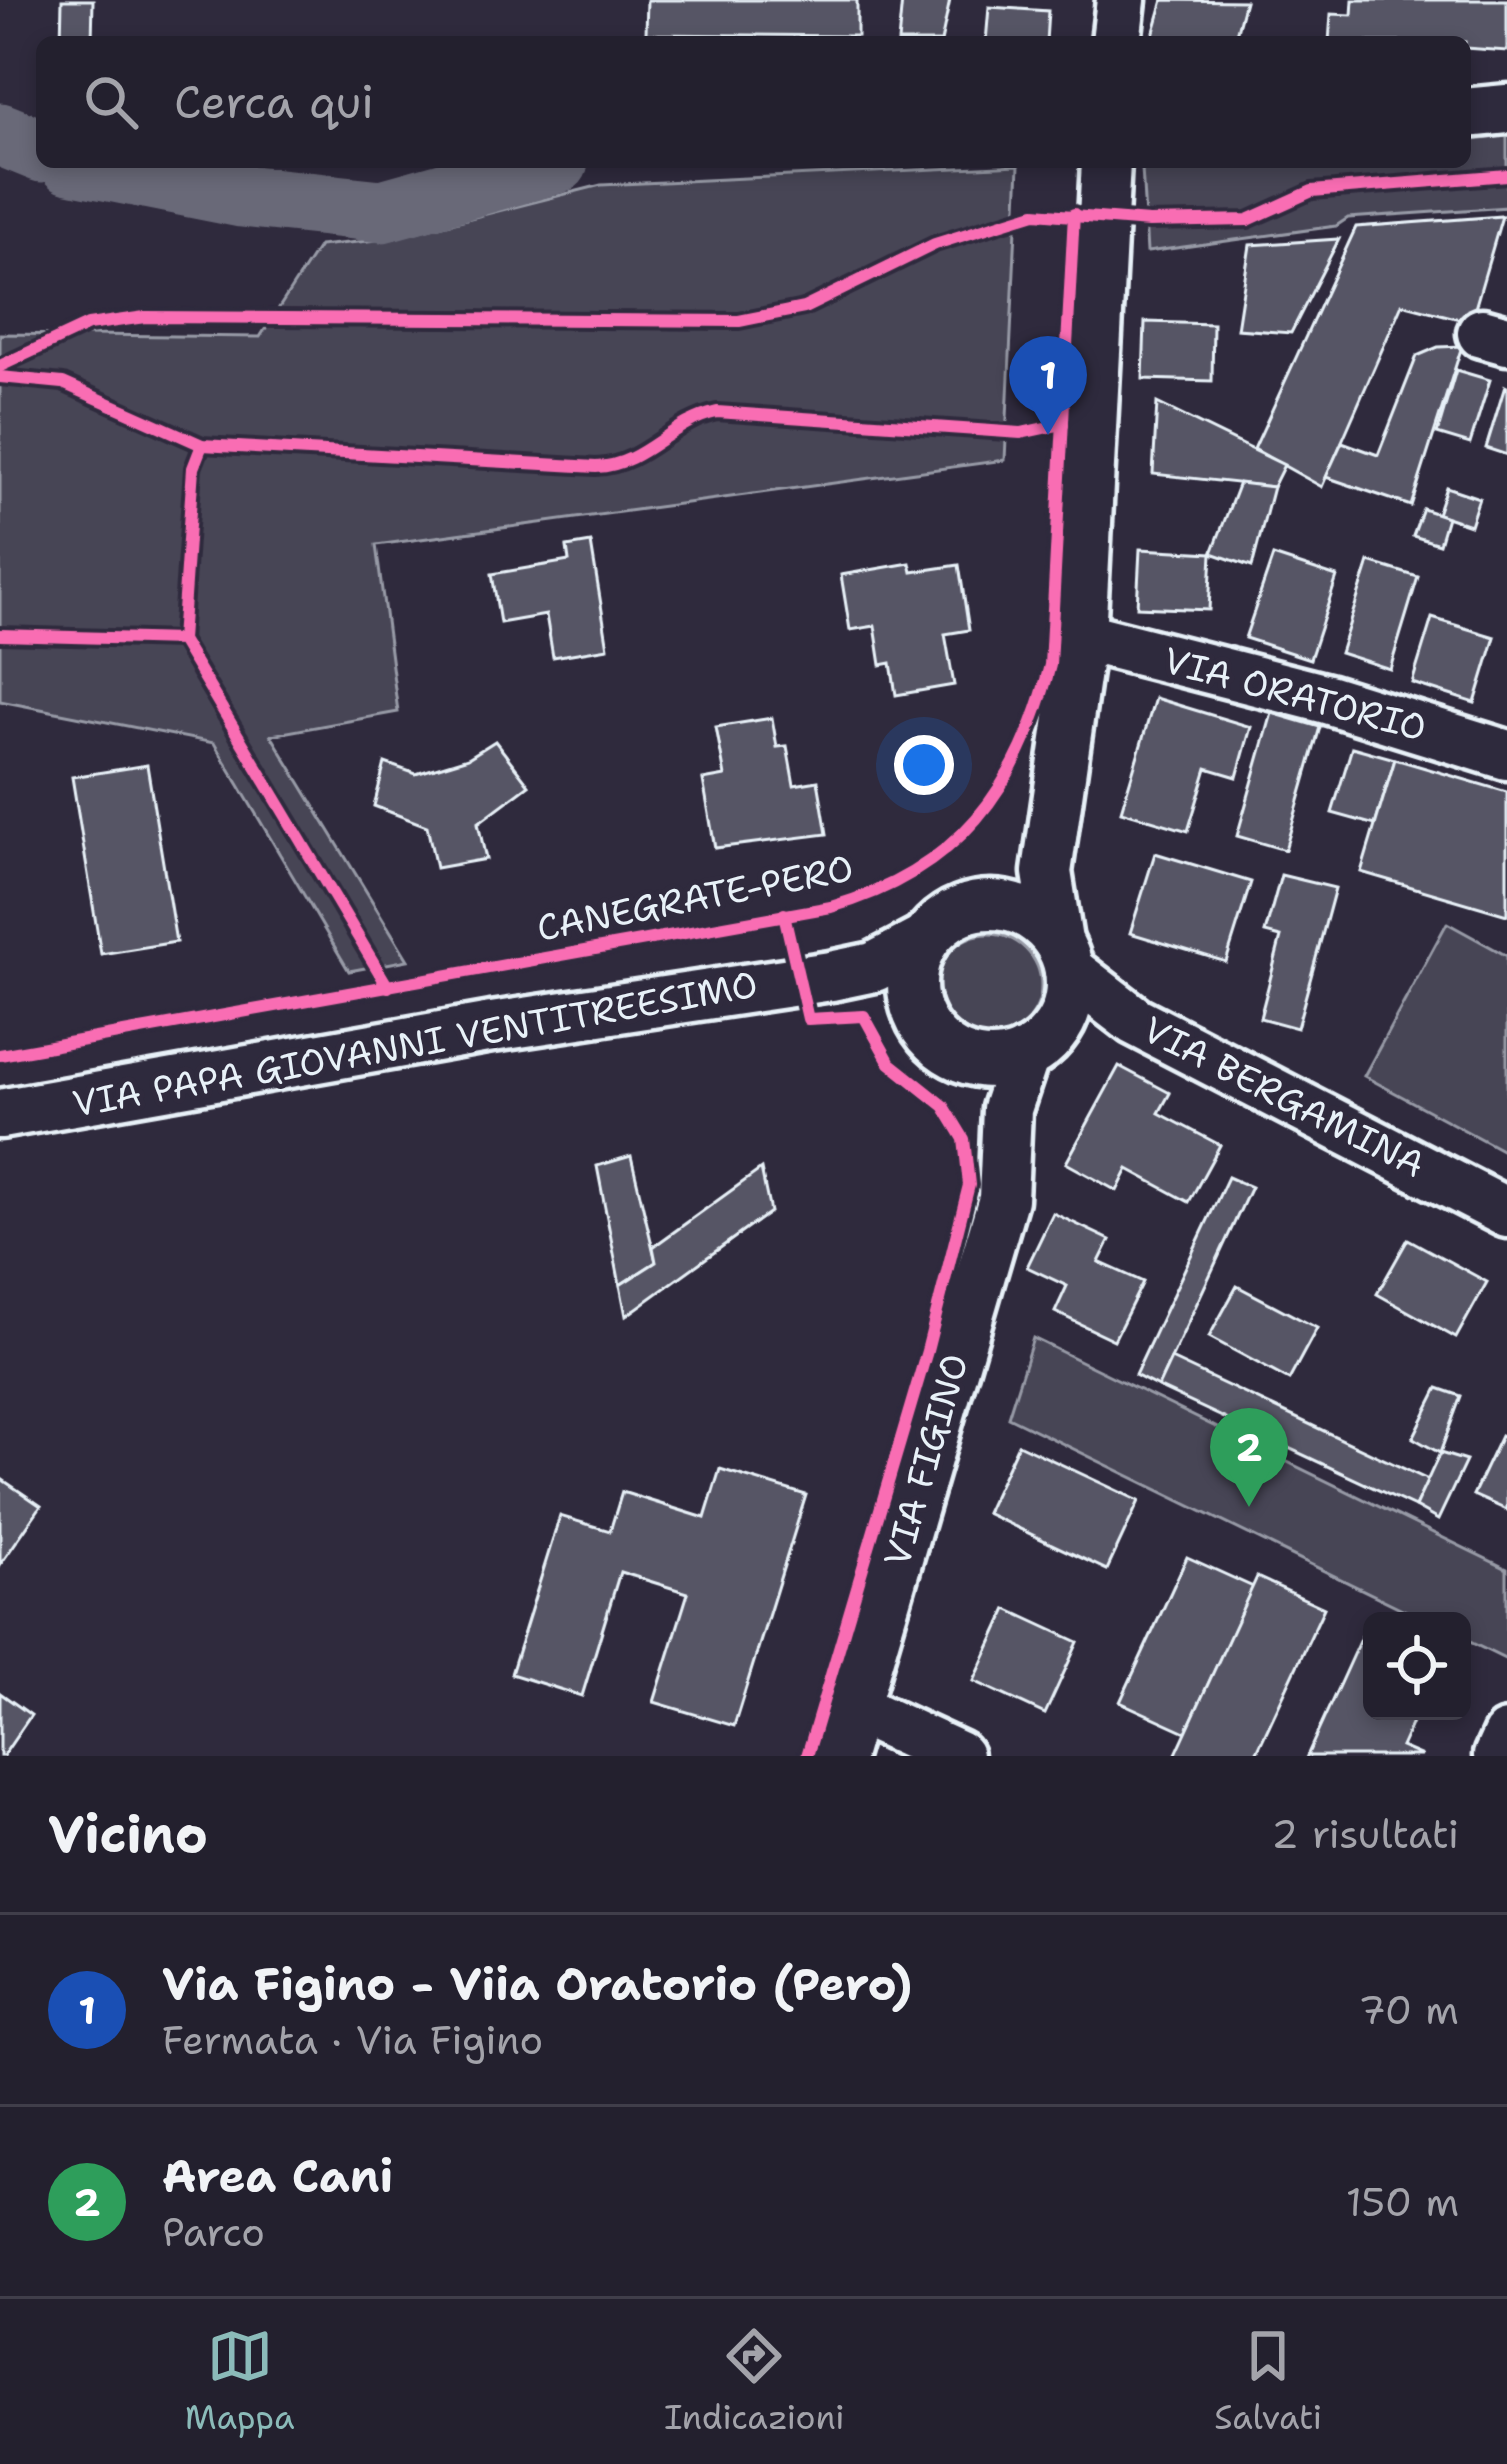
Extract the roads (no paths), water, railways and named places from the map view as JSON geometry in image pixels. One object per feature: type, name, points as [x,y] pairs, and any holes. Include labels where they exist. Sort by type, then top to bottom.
[{"type":"street","points":[[1117,36],[1120,0]]},
{"type":"street","points":[[1471,112],[1507,109]]},
{"type":"street","points":[[1063,955],[1036,918],[993,904],[956,913],[925,940],[913,970],[918,1014],[932,1036],[958,1056],[996,1063],[1024,1055],[1054,1030],[1065,1012],[1063,955],[1047,872],[1081,636],[1106,168]]},
{"type":"street","name":"VIA ORATORIO","points":[[1081,636],[1328,699],[1507,755]]},
{"type":"street","points":[[993,904],[1034,854],[1053,810]]},
{"type":"street","name":"VIA PAPA GIOVANNI VENTITREESIMO","points":[[0,1114],[492,1028],[831,976],[874,967],[925,940]]},
{"type":"street","name":"VIA BERGAMINA","points":[[1063,955],[1095,995],[1135,1021],[1507,1213]]},
{"type":"street","name":"VIA PAPA GIOVANNI VENTITREESIMO","points":[[831,976],[874,989],[918,1014]]},
{"type":"street","name":"VIA FIGINO","points":[[840,1756],[1003,1199],[1007,1109],[1024,1055]]},
{"type":"street","points":[[958,1056],[1005,1163]]},
{"type":"street","points":[[854,1708],[958,1756]]},
{"type":"street","points":[[1498,1756],[1507,1736]]},
{"type":"waterway","points":[[0,134],[36,149]]},
{"type":"waterway","points":[[100,168],[242,196],[382,211],[536,168]]},
{"type":"place","name":"Via Figino - Viia Oratorio (Pero)","points":[[1048,435]]},
{"type":"place","name":"Area Cani","points":[[1249,1507]]}]
